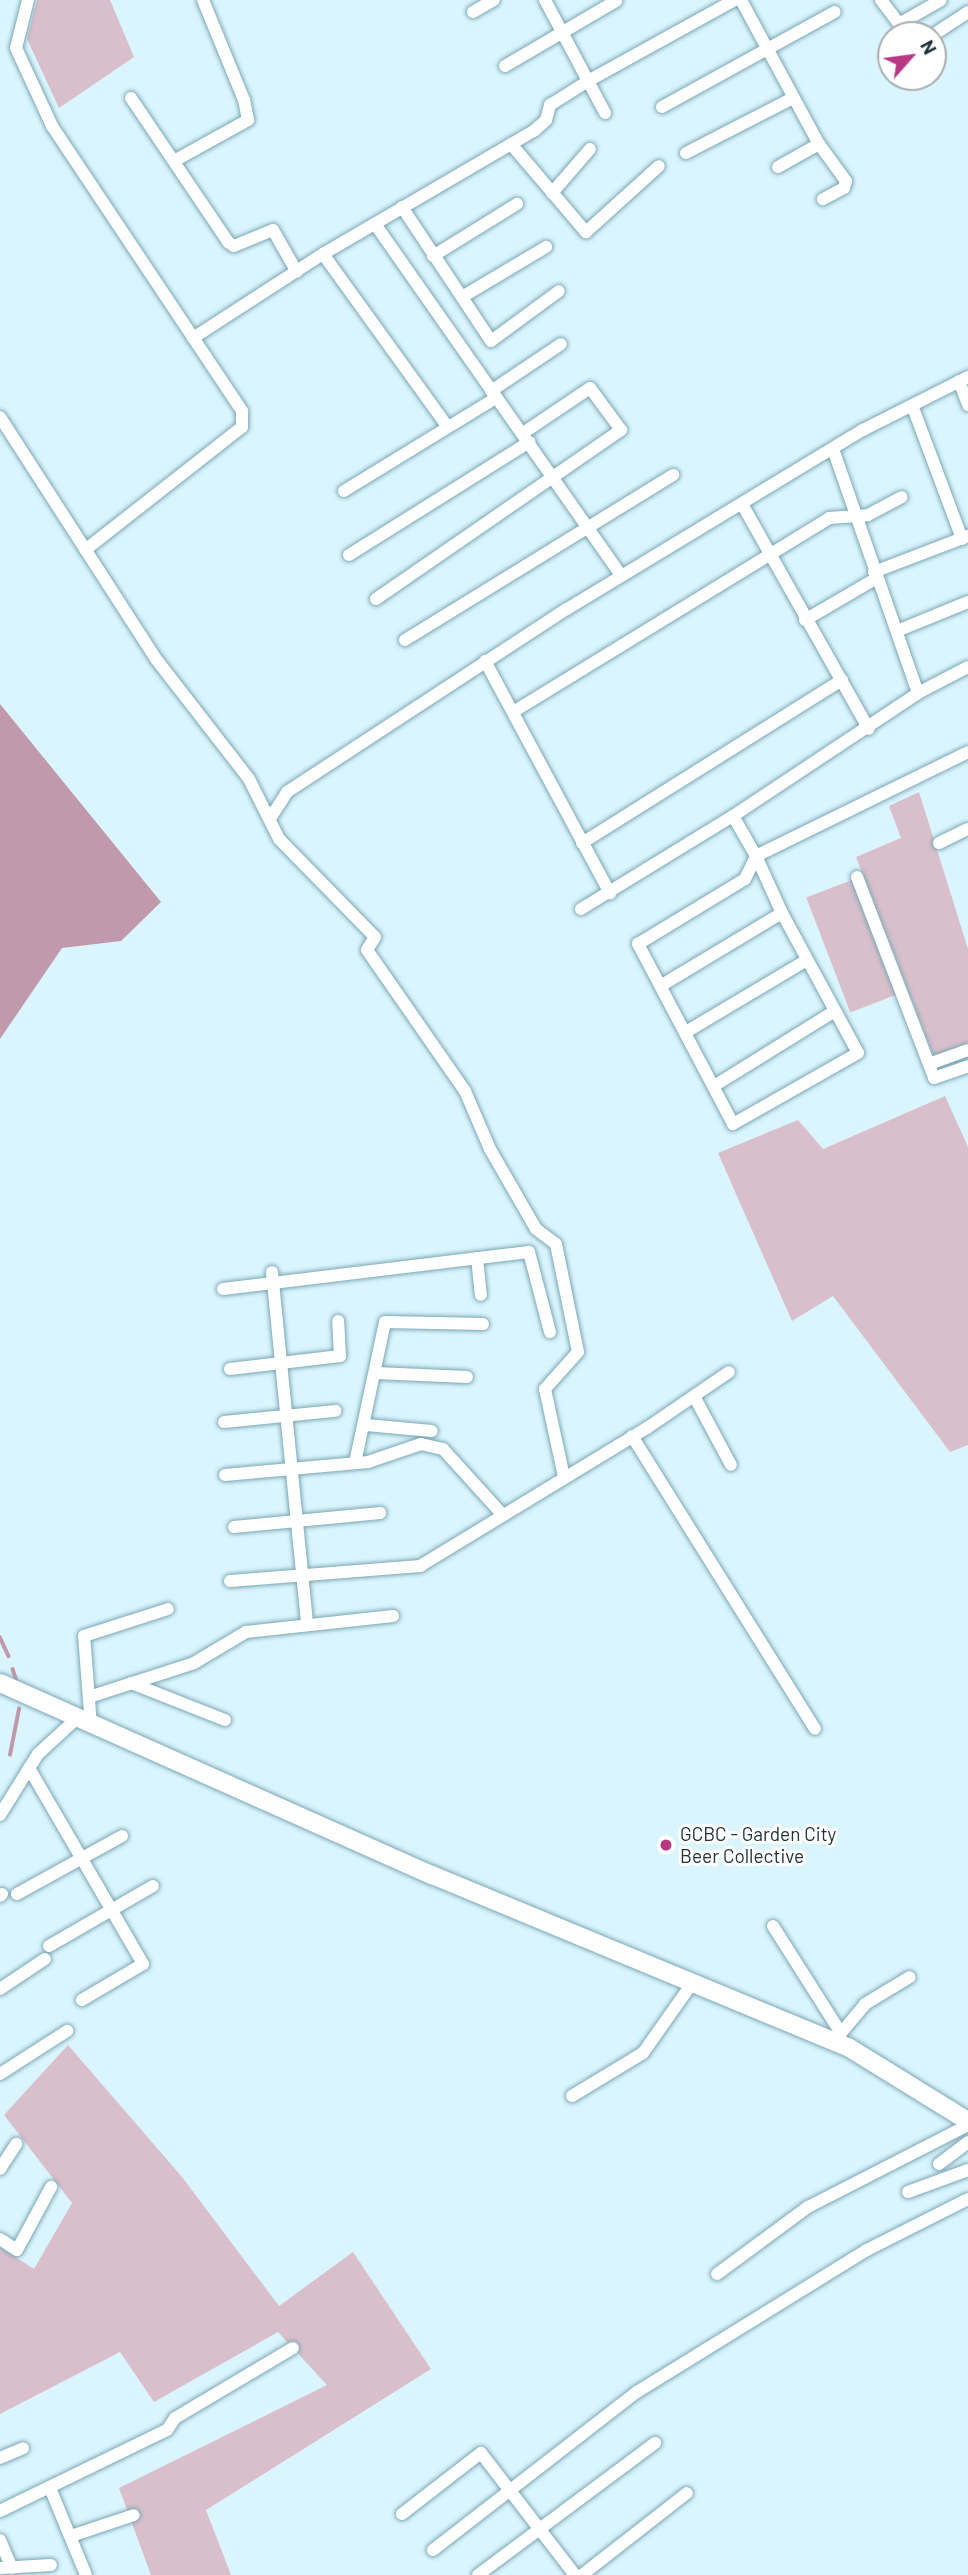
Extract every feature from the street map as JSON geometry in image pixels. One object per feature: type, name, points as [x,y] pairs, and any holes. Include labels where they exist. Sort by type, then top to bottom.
[{"type":"street","points":[[28,0],[16,48],[52,126],[242,411],[242,427],[85,550]]},
{"type":"street","points":[[174,162],[248,120],[244,100],[203,0]]},
{"type":"street","points":[[473,12],[494,0]]},
{"type":"street","points":[[545,0],[606,113]]},
{"type":"street","points":[[193,338],[323,254],[511,144],[546,120],[550,105],[588,81],[735,0]]},
{"type":"street","points":[[741,0],[819,144],[847,185],[823,199]]},
{"type":"street","points":[[881,0],[899,24],[941,0]]},
{"type":"street","points":[[505,65],[617,1]]},
{"type":"street","points":[[662,107],[835,12]]},
{"type":"street","points":[[947,26],[968,12]]},
{"type":"street","points":[[131,98],[228,242],[234,246],[273,230],[297,272]]},
{"type":"street","points":[[686,153],[793,98]]},
{"type":"street","points":[[511,144],[586,232],[659,166]]},
{"type":"street","points":[[778,167],[819,144]]},
{"type":"street","points":[[552,193],[590,149]]},
{"type":"street","points":[[433,256],[517,204]]},
{"type":"street","points":[[402,207],[433,256],[495,341],[559,291]]},
{"type":"street","points":[[375,224],[556,478],[621,575]]},
{"type":"street","points":[[462,297],[546,247]]},
{"type":"street","points":[[323,254],[448,427]]},
{"type":"street","points":[[344,491],[448,427],[561,344]]},
{"type":"street","points":[[271,817],[287,792],[485,662],[621,575],[833,449],[964,379],[968,405]]},
{"type":"street","points":[[349,555],[526,438],[590,388],[596,393],[620,433],[376,598]]},
{"type":"street","points":[[805,620],[875,575],[965,537],[912,405]]},
{"type":"street","points":[[0,417],[156,658],[249,779],[271,817],[279,839],[374,937],[367,950],[465,1091],[489,1149],[536,1228],[556,1244],[578,1352],[545,1389],[564,1477]]},
{"type":"street","points":[[833,449],[918,693]]},
{"type":"street","points":[[405,640],[673,475]]},
{"type":"street","points":[[513,712],[829,518],[868,515],[902,497]]},
{"type":"street","points":[[742,504],[869,730]]},
{"type":"street","points":[[897,631],[968,602]]},
{"type":"street","points":[[485,662],[610,892]]},
{"type":"street","points":[[581,909],[869,730],[918,693],[968,667]]},
{"type":"street","points":[[582,843],[842,680]]},
{"type":"street","points":[[733,816],[756,856],[782,913],[858,1053],[733,1124],[638,944],[745,879],[756,856],[968,752]]},
{"type":"street","points":[[939,843],[968,829]]},
{"type":"street","points":[[857,877],[934,1079],[968,1066]]},
{"type":"street","points":[[662,985],[782,913]]},
{"type":"street","points":[[686,1032],[807,960]]},
{"type":"street","points":[[714,1086],[835,1011]]},
{"type":"street","points":[[929,1064],[968,1050]]},
{"type":"street","points":[[223,1289],[272,1277],[529,1252],[550,1332]]},
{"type":"street","points":[[477,1258],[481,1295]]},
{"type":"street","points":[[272,1277],[307,1625]]},
{"type":"street","points":[[230,1369],[340,1356],[338,1321]]},
{"type":"street","points":[[355,1463],[366,1425],[385,1322],[484,1324]]},
{"type":"street","points":[[230,1581],[420,1566],[501,1513],[632,1436],[729,1372]]},
{"type":"street","points":[[376,1373],[467,1377]]},
{"type":"street","points":[[694,1396],[731,1465]]},
{"type":"street","points":[[224,1422],[335,1411]]},
{"type":"street","points":[[366,1425],[432,1431]]},
{"type":"street","points":[[632,1436],[815,1730]]},
{"type":"street","points":[[225,1475],[355,1463],[422,1444],[443,1449],[501,1513]]},
{"type":"street","points":[[234,1528],[380,1513]]},
{"type":"street","points":[[0,1815],[29,1768],[84,1723],[89,1697],[84,1636],[168,1609]]},
{"type":"street","points":[[89,1697],[194,1663],[246,1632],[393,1616]]},
{"type":"street","points":[[0,1683],[84,1723],[432,1875],[838,2038],[944,2102],[968,2123],[808,2207],[717,2274]]},
{"type":"street","points":[[131,1683],[226,1720]]},
{"type":"street","points":[[29,1768],[144,1964],[82,2000]]},
{"type":"street","points":[[17,1894],[122,1836]]},
{"type":"street","points":[[0,1989],[47,1953],[153,1886]]},
{"type":"street","points":[[773,1926],[838,2038]]},
{"type":"street","points":[[838,2038],[865,2004],[910,1977]]},
{"type":"street","points":[[572,2096],[643,2053],[693,1982]]},
{"type":"street","points":[[0,2074],[67,2031]]},
{"type":"street","points":[[939,2164],[968,2142]]},
{"type":"street","points":[[0,2169],[16,2144]]},
{"type":"street","points":[[908,2192],[968,2170]]},
{"type":"street","points":[[0,2239],[17,2250],[51,2187]]},
{"type":"street","points":[[433,2550],[637,2392],[867,2250],[968,2199]]},
{"type":"street","points":[[0,2511],[167,2430],[175,2418],[293,2348]]},
{"type":"street","points":[[478,2575],[655,2443]]},
{"type":"street","points":[[0,2458],[23,2448]]},
{"type":"street","points":[[402,2514],[481,2453],[575,2575]]},
{"type":"street","points":[[50,2488],[86,2575]]},
{"type":"street","points":[[582,2575],[687,2493]]},
{"type":"street","points":[[71,2536],[134,2515]]},
{"type":"street","points":[[0,2540],[13,2569],[51,2565]]},
{"type":"shaded area","points":[[37,0],[110,0],[134,57],[59,108],[27,39]]},
{"type":"shaded area","points":[[0,704],[161,902],[121,941],[62,948],[0,1039]]},
{"type":"shaded area","points":[[919,792],[968,949],[968,1044],[934,1057],[856,857],[901,838],[889,806]]},
{"type":"shaded area","points":[[852,880],[896,995],[850,1012],[806,898]]},
{"type":"shaded area","points":[[945,1096],[968,1147],[968,1445],[950,1452],[833,1296],[792,1321],[718,1153],[798,1120],[823,1149]]},
{"type":"shaded area","points":[[68,2045],[182,2177],[279,2306],[353,2252],[431,2369],[206,2510],[231,2575],[151,2575],[119,2488],[327,2385],[278,2332],[154,2402],[120,2352],[0,2414],[0,2247],[34,2269],[72,2203],[4,2115]]},
{"type":"waterway","points":[[0,1637],[9,1656]]},
{"type":"waterway","points":[[13,1669],[18,1684]]},
{"type":"waterway","points":[[10,1755],[19,1709]]},
{"type":"place","name":"GCBC - Garden City Beer Collective","points":[[666,1845]]}]
